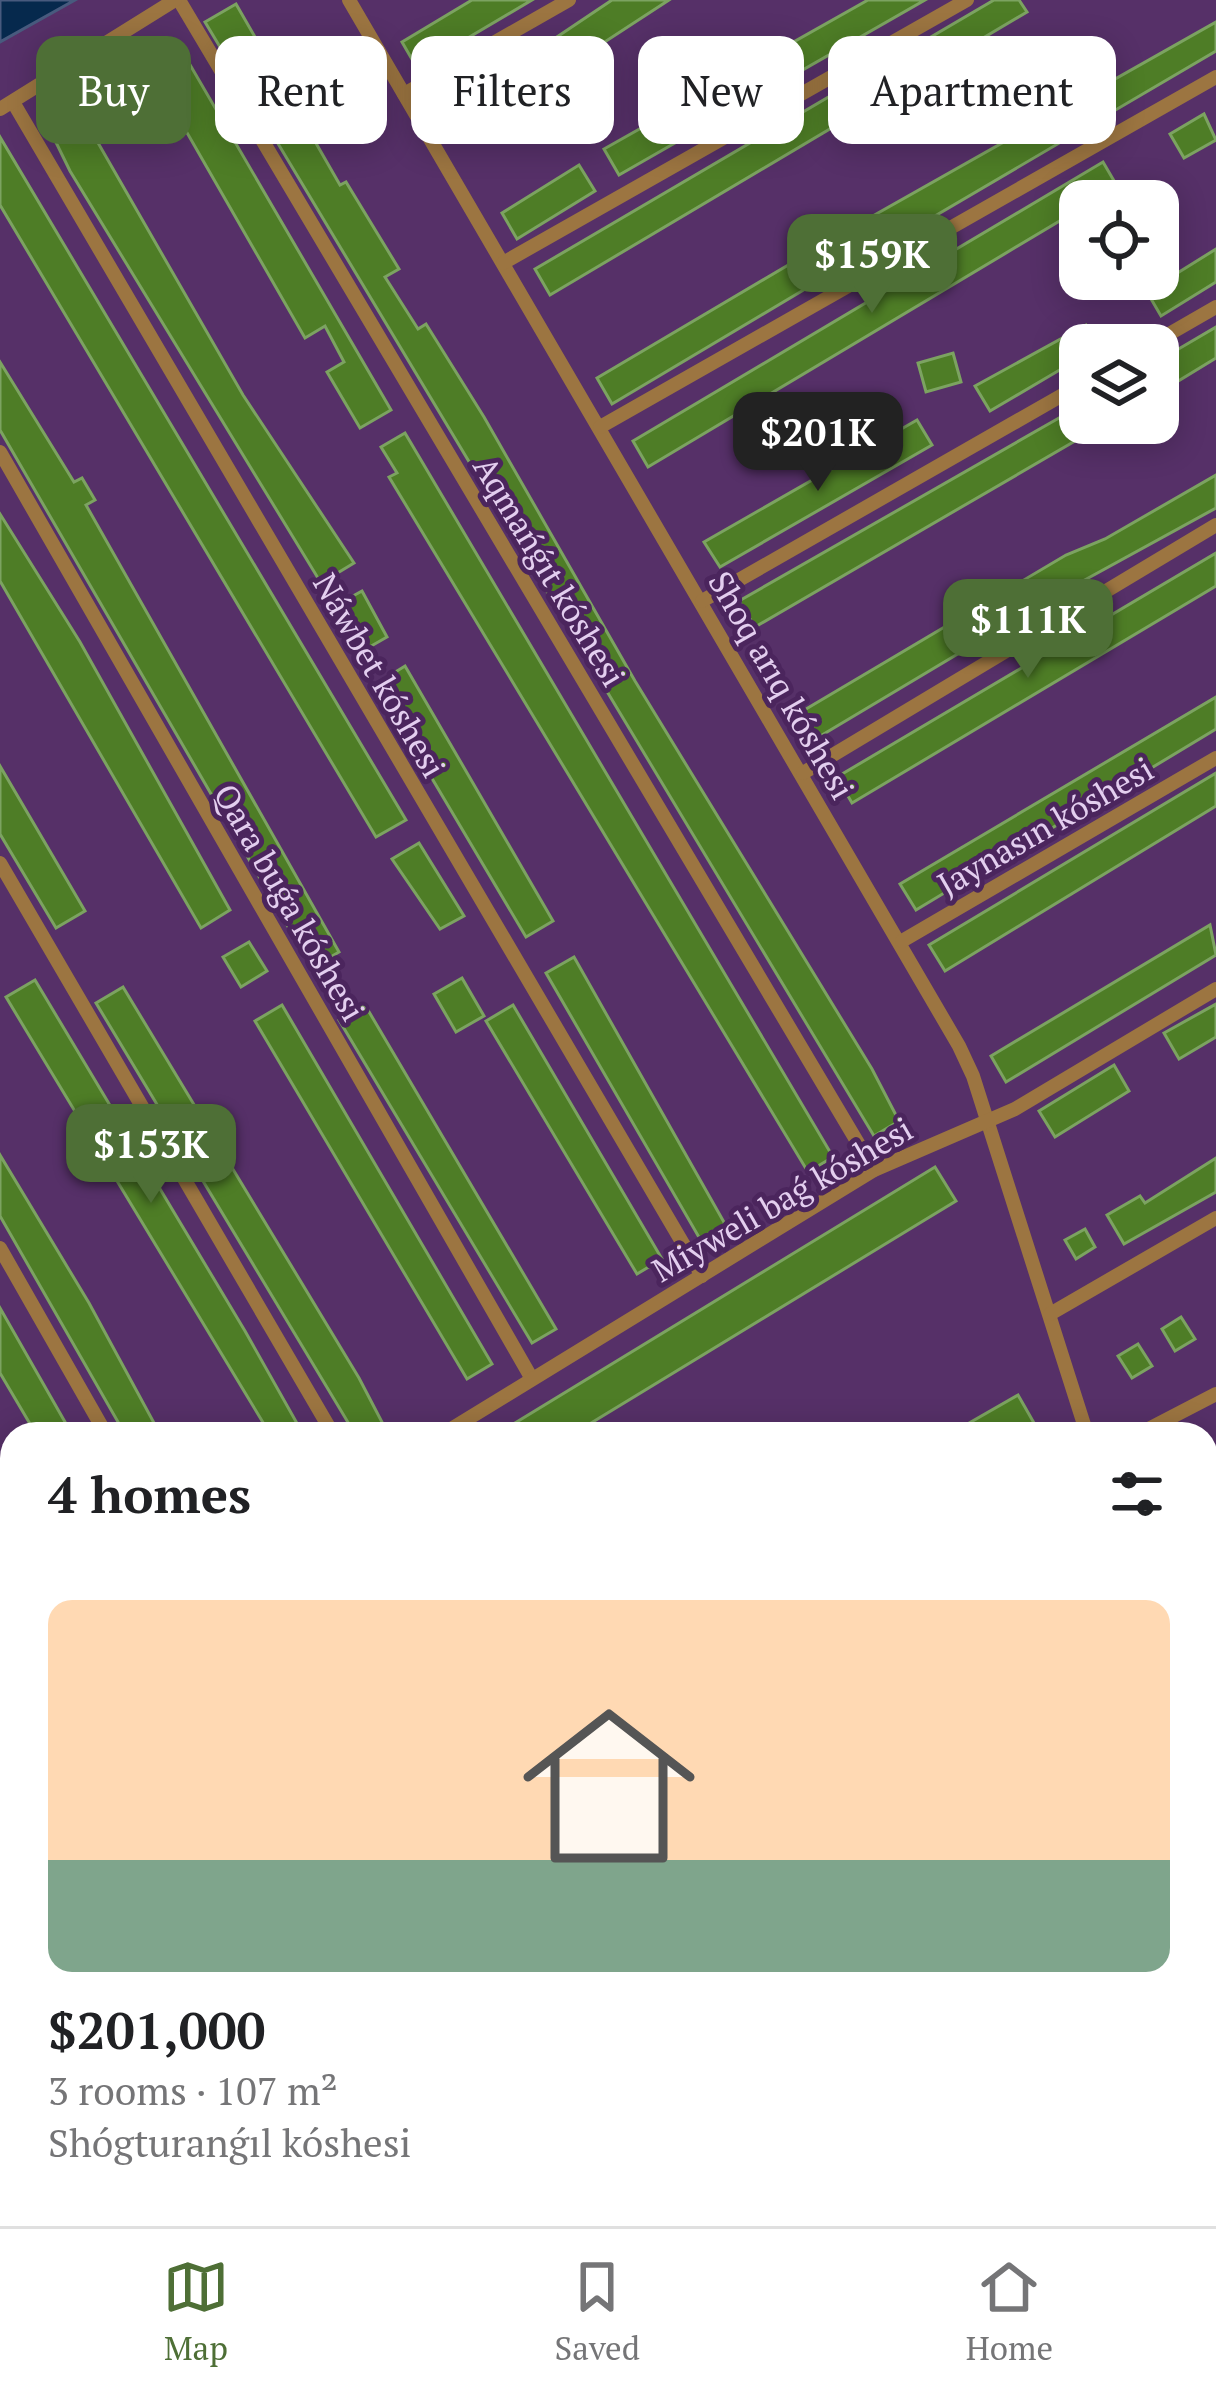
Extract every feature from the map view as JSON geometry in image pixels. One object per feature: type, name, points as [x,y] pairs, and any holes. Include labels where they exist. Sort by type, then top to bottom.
[{"type":"street","points":[[6,105],[177,0]]},
{"type":"street","name":"Aqmańǵıt kóshesi","points":[[177,0],[874,1170]]},
{"type":"street","name":"Shoq arıq kóshesi","points":[[350,0],[902,941],[973,1076],[1083,1422]]},
{"type":"street","points":[[404,94],[568,0]]},
{"type":"street","points":[[503,263],[967,0]]},
{"type":"street","points":[[600,428],[1216,77]]},
{"type":"street","name":"Náwbet kóshesi","points":[[6,105],[702,1276]]},
{"type":"street","points":[[1179,328],[1216,307]]},
{"type":"street","points":[[702,602],[1059,397]]},
{"type":"street","name":"Qara buǵa kóshesi","points":[[0,452],[532,1379]]},
{"type":"street","points":[[803,773],[1216,525]]},
{"type":"street","name":"Jaynasın kóshesi","points":[[902,941],[1216,758]]},
{"type":"street","points":[[0,863],[326,1422]]},
{"type":"street","name":"Miyweli baǵ kóshesi","points":[[462,1422],[874,1170],[986,1123],[1216,988]]},
{"type":"street","points":[[1050,1315],[1216,1218]]},
{"type":"street","points":[[0,1248],[99,1422]]},
{"type":"street","points":[[1162,1422],[1216,1394]]},
{"type":"water","points":[[0,0],[75,0],[0,42]]},
{"type":"building","points":[[472,0],[532,0],[471,36],[412,36]]},
{"type":"building","points":[[612,0],[669,0],[614,36],[558,36]]},
{"type":"building","points":[[868,0],[925,0],[862,36],[828,36],[828,55],[804,69],[804,36]]},
{"type":"building","points":[[994,0],[1019,0],[1027,12],[987,36],[933,36]]},
{"type":"building","points":[[236,4],[254,36],[215,39],[205,22]]},
{"type":"building","points":[[1216,22],[1216,51],[1116,110],[1116,79]]},
{"type":"building","points":[[411,37],[411,58],[402,42]]},
{"type":"building","points":[[191,66],[215,108],[215,144],[236,144],[391,410],[360,428],[327,372],[344,362],[325,326],[305,338],[191,140]]},
{"type":"building","points":[[828,97],[828,130],[550,295],[535,269],[748,144],[804,144],[804,111]]},
{"type":"building","points":[[1204,114],[1216,140],[1184,158],[1170,134]]},
{"type":"building","points":[[638,130],[638,144],[673,144],[619,175],[604,149]]},
{"type":"building","points":[[0,137],[406,820],[376,837],[0,205]]},
{"type":"building","points":[[57,144],[99,144],[243,395],[354,563],[321,583]]},
{"type":"building","points":[[278,144],[316,144],[340,185],[346,182],[399,269],[385,277],[418,329],[426,324],[484,417],[635,681],[872,1069],[899,1121],[874,1136]]},
{"type":"building","points":[[1000,144],[1058,144],[865,257],[850,233]]},
{"type":"building","points":[[1103,162],[1114,180],[1073,180]]},
{"type":"building","points":[[579,165],[595,191],[517,239],[502,213]]},
{"type":"building","points":[[1059,188],[1059,221],[648,467],[633,441]]},
{"type":"building","points":[[1216,249],[1216,282],[1161,316],[1152,300],[1179,300],[1179,272]]},
{"type":"building","points":[[812,251],[827,276],[612,404],[597,378]]},
{"type":"building","points":[[1216,327],[1216,358],[1179,381],[1179,349]]},
{"type":"building","points":[[1059,340],[1059,370],[990,411],[975,386]]},
{"type":"building","points":[[953,353],[961,382],[926,392],[918,363]]},
{"type":"building","points":[[0,362],[74,482],[82,478],[95,500],[86,505],[339,952],[312,968],[0,430]]},
{"type":"building","points":[[1059,418],[1059,444],[1070,444],[755,627],[739,601]]},
{"type":"building","points":[[917,420],[932,445],[720,567],[704,542]]},
{"type":"building","points":[[405,433],[833,1157],[808,1172],[389,477],[397,473],[381,447]]},
{"type":"building","points":[[1216,475],[1216,508],[1050,599],[817,738],[801,712],[1066,555],[1105,539]]},
{"type":"building","points":[[0,514],[80,642],[230,910],[201,928],[0,581]]},
{"type":"building","points":[[1216,553],[1216,586],[852,803],[837,777]]},
{"type":"building","points":[[362,591],[387,637],[359,653],[333,607]]},
{"type":"building","points":[[405,666],[553,921],[526,937],[376,684]]},
{"type":"building","points":[[1216,697],[1216,729],[916,910],[900,884]]},
{"type":"building","points":[[0,766],[85,911],[56,928],[0,834]]},
{"type":"building","points":[[1216,773],[1216,806],[945,971],[929,945]]},
{"type":"building","points":[[419,843],[464,916],[440,929],[392,859]]},
{"type":"building","points":[[1210,925],[1216,955],[1006,1082],[991,1056]]},
{"type":"building","points":[[249,942],[267,971],[241,987],[223,957]]},
{"type":"building","points":[[574,957],[725,1224],[700,1239],[546,973]]},
{"type":"building","points":[[462,978],[484,1016],[456,1032],[434,994]]},
{"type":"building","points":[[35,980],[296,1422],[263,1422],[6,997]]},
{"type":"building","points":[[123,987],[382,1422],[348,1422],[96,1003]]},
{"type":"building","points":[[1216,1004],[1216,1037],[1179,1059],[1164,1033]]},
{"type":"building","points":[[282,1005],[492,1364],[467,1379],[255,1021]]},
{"type":"building","points":[[365,1005],[556,1329],[532,1343],[339,1020]]},
{"type":"building","points":[[513,1005],[662,1259],[637,1274],[486,1021]]},
{"type":"building","points":[[1114,1065],[1129,1091],[1055,1137],[1039,1111]]},
{"type":"building","points":[[0,1155],[153,1422],[118,1422],[0,1216]]},
{"type":"building","points":[[1216,1158],[1216,1192],[1124,1244],[1107,1215],[1140,1196],[1145,1203]]},
{"type":"building","points":[[935,1167],[956,1201],[593,1422],[517,1422]]},
{"type":"building","points":[[1085,1229],[1095,1247],[1076,1259],[1065,1240]]},
{"type":"building","points":[[0,1308],[65,1422],[29,1422],[0,1373]]},
{"type":"building","points":[[1181,1317],[1195,1339],[1175,1351],[1162,1329]]},
{"type":"building","points":[[1138,1344],[1152,1366],[1132,1378],[1118,1356]]},
{"type":"building","points":[[1018,1395],[1033,1422],[971,1422]]}]
